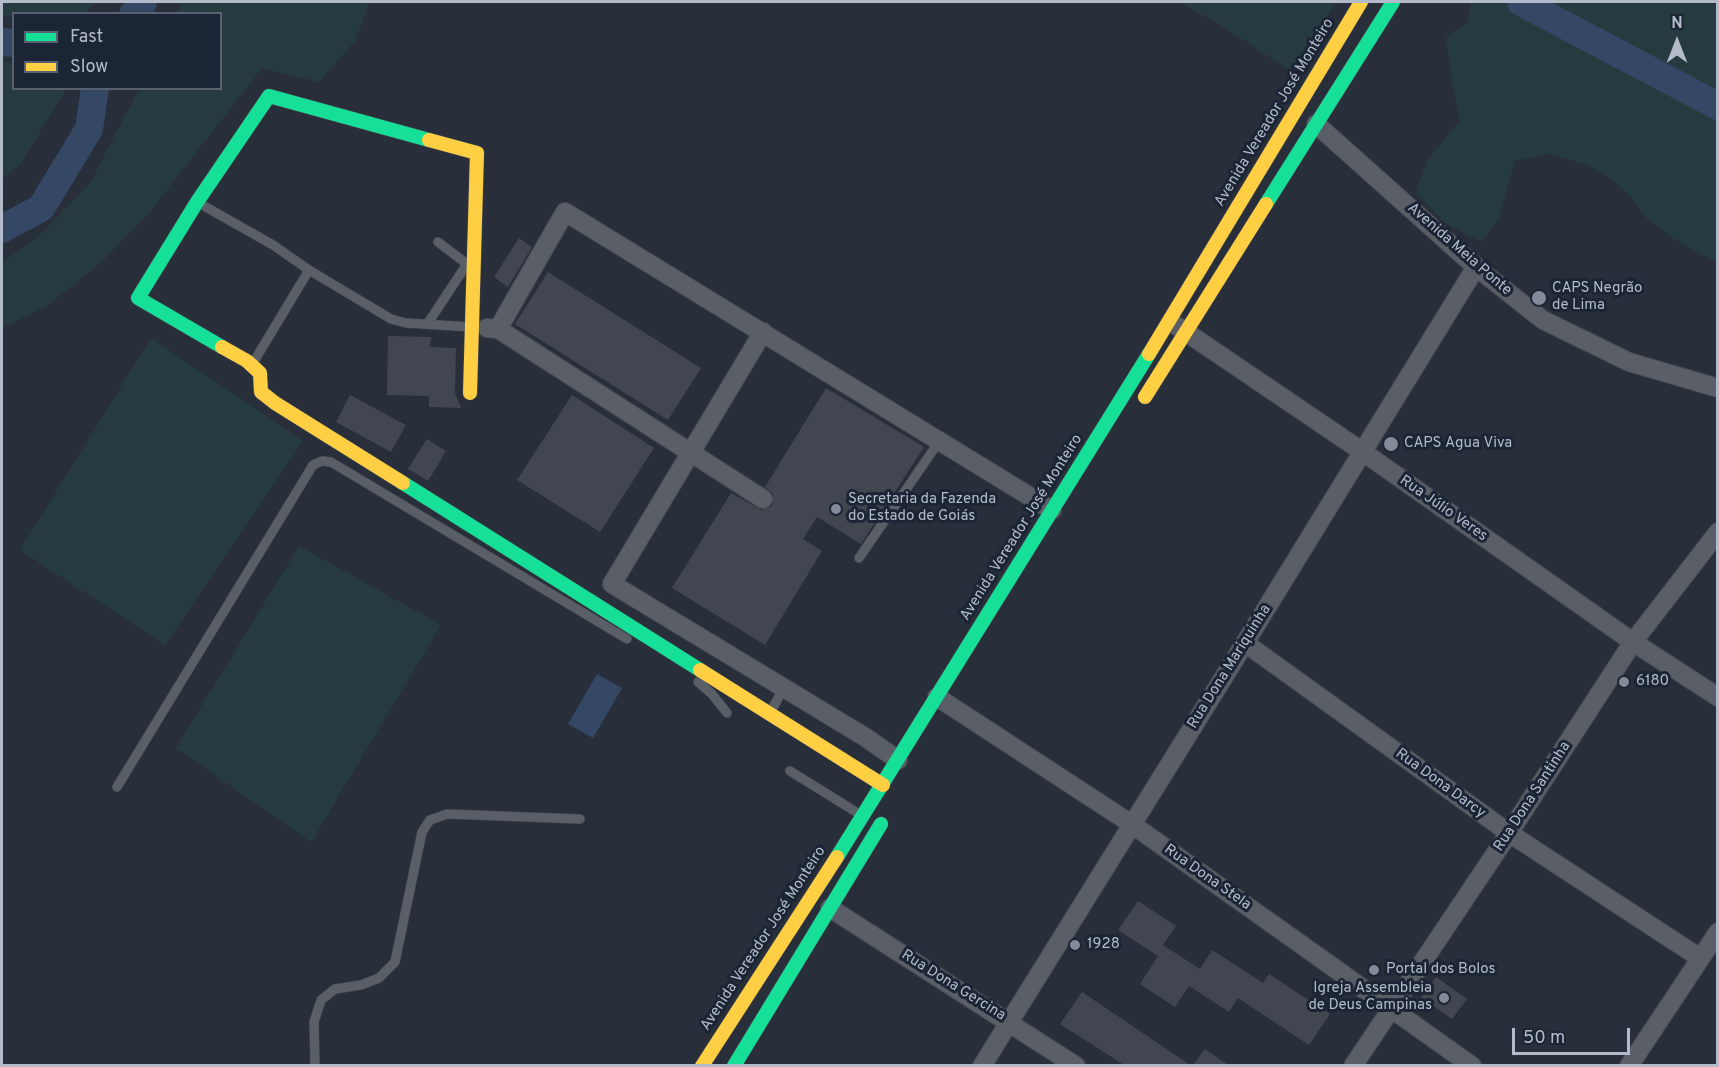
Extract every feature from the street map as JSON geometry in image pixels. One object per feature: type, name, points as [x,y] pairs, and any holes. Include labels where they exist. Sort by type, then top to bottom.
[{"type":"main road","name":"Avenida Vereador José Monteiro","points":[[702,1065],[898,760],[948,704],[1052,510],[1361,2]]},
{"type":"main road","points":[[1135,414],[1393,2]]},
{"type":"main road","points":[[470,393],[470,260],[477,153],[269,96],[197,202],[138,298],[252,366],[260,373],[261,392],[275,404],[883,785]]},
{"type":"main road","points":[[734,1065],[890,807]]},
{"type":"street","name":"Avenida Meia Ponte","points":[[1316,124],[1476,267],[1543,320],[1629,362],[1718,388]]},
{"type":"street","points":[[498,329],[565,212],[1052,510]]},
{"type":"street","name":"Rua Dona Mariquinha","points":[[982,1065],[1245,644],[1476,267]]},
{"type":"street","name":"Rua Júlio Veres","points":[[1169,321],[1363,453],[1633,642],[1718,697]]},
{"type":"street","points":[[471,327],[498,329],[762,499]]},
{"type":"street","points":[[763,333],[612,584],[898,760]]},
{"type":"street","name":"Rua Dona Santinha","points":[[1353,1065],[1509,833],[1633,642],[1718,532]]},
{"type":"street","name":"Rua Dona Darcy","points":[[1245,644],[1509,833],[1700,958]]},
{"type":"street","name":"Rua Dona Stela","points":[[948,704],[1132,825],[1472,1065]]},
{"type":"street","name":"Rua Dona Gercina","points":[[830,908],[1076,1065]]},
{"type":"street","points":[[1629,1065],[1718,932]]},
{"type":"lane","points":[[197,202],[273,245],[309,270],[391,319],[406,323],[471,327]]},
{"type":"lane","points":[[428,323],[470,260],[438,242]]},
{"type":"lane","points":[[252,366],[309,270]]},
{"type":"lane","points":[[859,558],[940,440]]},
{"type":"lane","points":[[117,787],[314,465],[321,461],[331,462],[634,643]]},
{"type":"lane","points":[[694,679],[712,694],[727,713]]},
{"type":"lane","points":[[769,713],[783,689]]},
{"type":"lane","points":[[790,771],[863,817]]},
{"type":"lane","points":[[315,1065],[314,1022],[321,1000],[335,989],[361,985],[379,978],[395,962],[422,832],[430,820],[447,814],[580,819]]},
{"type":"green space","points":[[2,2],[96,2],[87,12],[12,12],[12,19],[2,14]]},
{"type":"green space","points":[[184,2],[387,2],[369,4],[355,41],[319,82],[262,68],[149,213],[103,261],[47,306],[2,328],[2,263],[42,233],[90,183],[138,90],[222,90],[222,12],[176,12]]},
{"type":"green space","points":[[1179,2],[1336,2],[1292,72],[1224,27]]},
{"type":"green space","points":[[1471,2],[1717,2],[1717,263],[1680,243],[1647,219],[1631,197],[1613,180],[1585,164],[1548,154],[1515,161],[1499,217],[1482,242],[1445,223],[1415,192],[1429,158],[1460,121],[1446,37],[1468,22]]},
{"type":"green space","points":[[2,59],[12,64],[12,90],[65,90],[21,164],[2,178]]},
{"type":"green space","points":[[151,338],[303,441],[165,645],[20,550]]},
{"type":"green space","points":[[299,546],[441,625],[311,842],[176,748]]},
{"type":"water","points":[[597,674],[622,688],[593,738],[568,724]]},
{"type":"building","points":[[519,238],[532,247],[508,287],[494,277]]},
{"type":"building","points":[[548,272],[701,368],[668,420],[515,324]]},
{"type":"building","points":[[388,336],[431,337],[430,347],[456,348],[455,393],[461,408],[429,407],[429,396],[387,395]]},
{"type":"building","name":"Secretaria da Fazenda do Estado de Goiás","points":[[826,388],[924,447],[861,544],[817,517],[803,539],[822,551],[765,645],[672,588],[731,493],[762,510],[772,506],[773,494],[765,487]]},
{"type":"building","points":[[350,395],[406,425],[391,452],[336,422]]},
{"type":"building","points":[[572,395],[654,448],[600,532],[517,480]]},
{"type":"building","points":[[427,439],[446,451],[428,481],[408,469]]},
{"type":"building","points":[[1138,901],[1176,926],[1163,945],[1200,969],[1212,950],[1263,983],[1269,974],[1330,1014],[1309,1045],[1238,998],[1229,1012],[1189,986],[1175,1007],[1140,984],[1158,956],[1118,930]]},
{"type":"building","name":"Igreja Assembleia de Deus Campinas","points":[[1436,977],[1467,999],[1452,1019],[1421,997]]},
{"type":"building","points":[[1082,992],[1190,1065],[1124,1065],[1060,1024]]},
{"type":"building","points":[[1205,1049],[1228,1065],[1193,1065]]},
{"type":"waterway","points":[[135,12],[143,2]]},
{"type":"waterway","points":[[1521,2],[1718,106]]},
{"type":"waterway","points":[[2,42],[12,43]]},
{"type":"waterway","points":[[2,229],[41,208],[89,129],[95,90]]},
{"type":"traffic: fast","points":[[1266,204],[1393,2]]},
{"type":"traffic: fast","points":[[222,347],[138,298],[197,202],[269,96],[429,140]]},
{"type":"traffic: fast","points":[[837,857],[1149,354]]},
{"type":"traffic: fast","points":[[403,483],[700,670]]},
{"type":"traffic: fast","points":[[734,1066],[881,824]]},
{"type":"traffic: slow","points":[[1149,354],[1361,2]]},
{"type":"traffic: slow","points":[[429,140],[477,153],[470,393]]},
{"type":"traffic: slow","points":[[1145,397],[1266,204]]},
{"type":"traffic: slow","points":[[222,347],[247,361],[260,373],[261,392],[275,403],[403,483]]},
{"type":"traffic: slow","points":[[700,670],[883,785]]},
{"type":"traffic: slow","points":[[702,1066],[837,857]]},
{"type":"place","name":"CAPS Negrão de Lima","points":[[1539,298]]},
{"type":"place","name":"CAPS Agua Viva","points":[[1391,444]]},
{"type":"place","name":"Secretaria da Fazenda do Estado de Goiás","points":[[836,509]]},
{"type":"place","name":"6180","points":[[1624,682]]},
{"type":"place","name":"1928","points":[[1075,945]]},
{"type":"place","name":"Portal dos Bolos","points":[[1374,970]]},
{"type":"place","name":"Igreja Assembleia de Deus Campinas","points":[[1444,998]]}]
